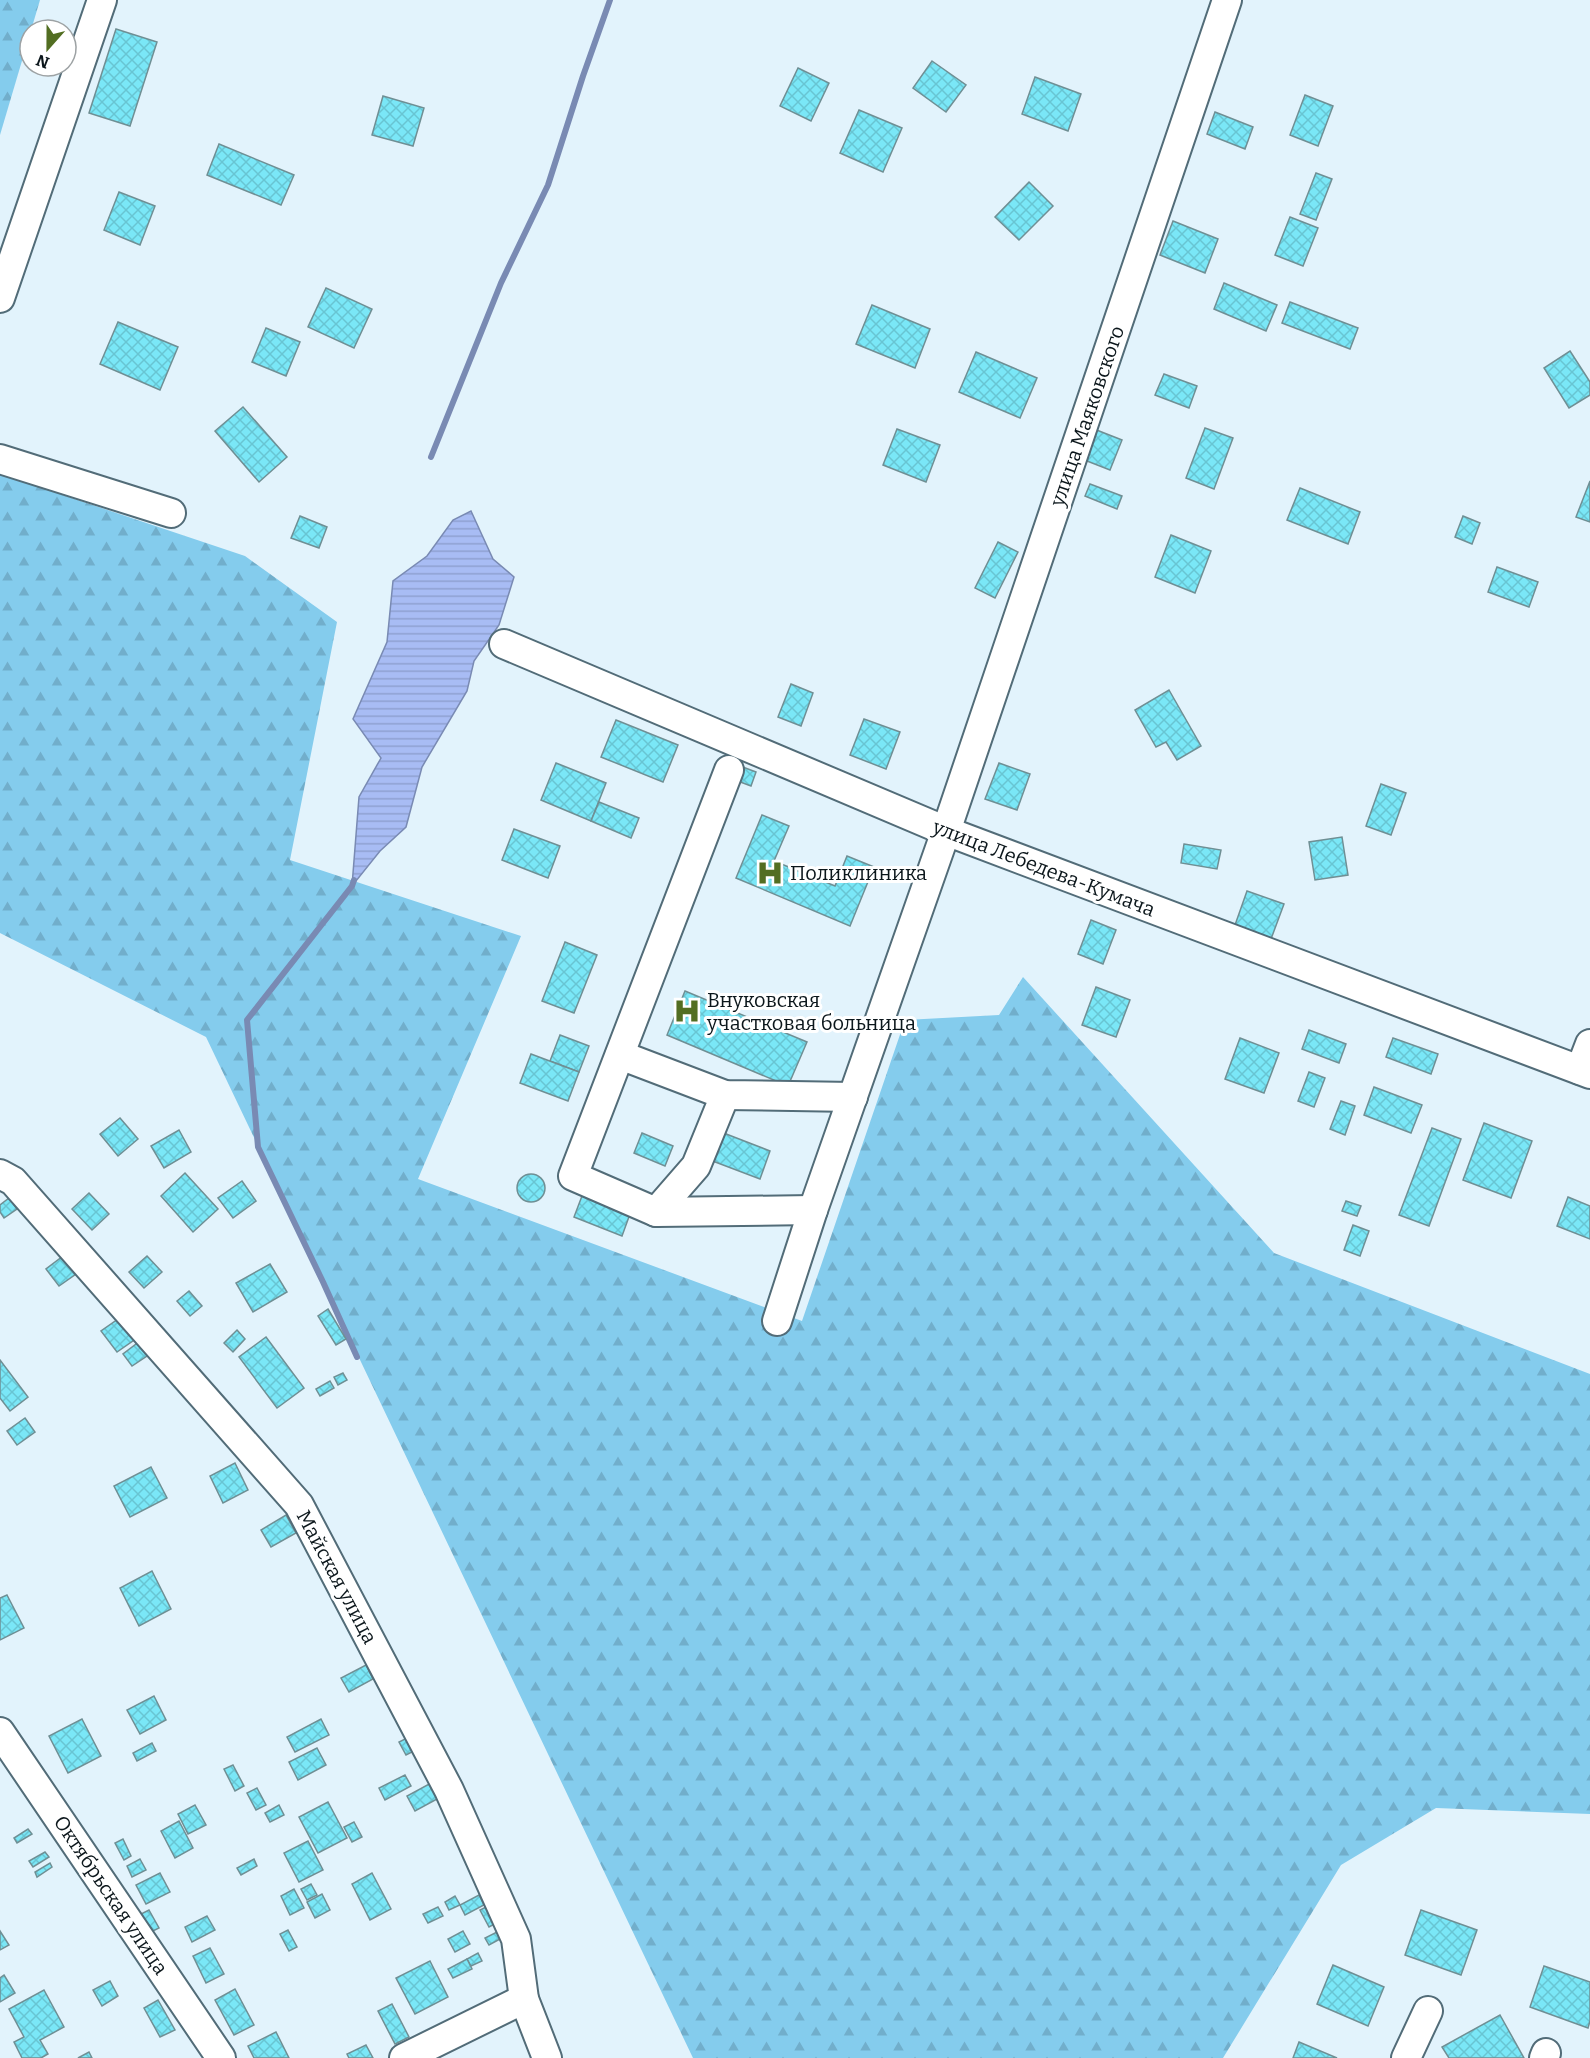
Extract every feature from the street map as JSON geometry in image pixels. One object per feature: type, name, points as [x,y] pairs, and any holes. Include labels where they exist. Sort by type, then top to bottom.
[{"type":"street","points":[[0,298],[102,0]]},
{"type":"street","name":"улица Маяковского","points":[[777,1322],[813,1210],[946,831],[1227,0]]},
{"type":"street","points":[[0,459],[171,513]]},
{"type":"street","name":"улица Лебедева-Кумача","points":[[504,644],[946,831],[1585,1072]]},
{"type":"street","points":[[729,770],[573,1176],[656,1212],[813,1210]]},
{"type":"street","points":[[1585,1072],[1590,1044]]},
{"type":"street","points":[[620,1055],[725,1095],[853,1097]]},
{"type":"street","points":[[656,1212],[696,1166],[725,1095]]},
{"type":"street","name":"Майская улица","points":[[0,1174],[13,1181],[299,1505],[449,1790],[516,1939],[524,1999],[547,2058]]},
{"type":"street","name":"Октябрьская улица","points":[[0,1732],[221,2058]]},
{"type":"street","points":[[404,2058],[524,1999]]},
{"type":"street","points":[[1406,2058],[1428,2011]]},
{"type":"green space","points":[[0,0],[40,0],[35,18],[18,18],[18,74],[0,135]]},
{"type":"green space","points":[[0,474],[245,556],[337,622],[290,860],[521,936],[418,1179],[802,1321],[905,1020],[999,1015],[1023,977],[1274,1253],[1590,1374],[1590,1814],[1436,1808],[1341,1865],[1223,2058],[693,2058],[206,1037],[0,933]]},
{"type":"shaded area","points":[[471,511],[493,559],[514,577],[499,625],[474,661],[467,691],[422,767],[406,827],[380,851],[352,886],[359,797],[381,758],[353,719],[387,642],[393,581],[427,556],[453,520]]},
{"type":"building","points":[[116,29],[157,42],[130,126],[89,113]]},
{"type":"building","points":[[932,61],[966,85],[946,112],[913,88]]},
{"type":"building","points":[[798,68],[829,83],[811,121],[780,106]]},
{"type":"building","points":[[1035,77],[1081,94],[1068,131],[1022,114]]},
{"type":"building","points":[[1305,95],[1333,106],[1318,146],[1290,135]]},
{"type":"building","points":[[383,96],[424,108],[413,146],[372,135]]},
{"type":"building","points":[[859,110],[902,128],[883,172],[840,153]]},
{"type":"building","points":[[1215,112],[1253,127],[1245,149],[1207,134]]},
{"type":"building","points":[[219,144],[294,175],[281,205],[207,175]]},
{"type":"building","points":[[1316,173],[1332,179],[1316,220],[1300,214]]},
{"type":"building","points":[[1029,182],[1053,206],[1019,240],[995,217]]},
{"type":"building","points":[[119,192],[155,206],[140,245],[104,230]]},
{"type":"building","points":[[1290,217],[1318,228],[1303,266],[1275,255]]},
{"type":"building","points":[[1173,221],[1218,239],[1205,273],[1160,255]]},
{"type":"building","points":[[1224,283],[1277,305],[1266,331],[1214,309]]},
{"type":"building","points":[[326,288],[372,309],[354,348],[308,327]]},
{"type":"building","points":[[1290,302],[1358,328],[1350,349],[1282,323]]},
{"type":"building","points":[[872,305],[930,329],[915,368],[856,344]]},
{"type":"building","points":[[118,322],[178,347],[160,390],[100,364]]},
{"type":"building","points":[[266,328],[300,342],[286,376],[252,362]]},
{"type":"building","points":[[1570,351],[1590,382],[1590,395],[1569,408],[1544,368]]},
{"type":"building","points":[[976,352],[1037,378],[1020,418],[959,392]]},
{"type":"building","points":[[1164,374],[1197,386],[1189,408],[1155,395]]},
{"type":"building","points":[[243,407],[287,457],[259,482],[215,431]]},
{"type":"building","points":[[1205,428],[1233,438],[1214,489],[1186,478]]},
{"type":"building","points":[[897,429],[940,445],[926,482],[883,465]]},
{"type":"building","points":[[1094,429],[1122,440],[1110,470],[1082,459]]},
{"type":"building","points":[[1590,481],[1590,522],[1576,517]]},
{"type":"building","points":[[1090,484],[1122,496],[1117,509],[1085,496]]},
{"type":"building","points":[[1300,488],[1360,512],[1348,544],[1287,520]]},
{"type":"building","points":[[300,516],[327,527],[319,548],[291,538]]},
{"type":"building","points":[[1463,516],[1480,523],[1472,544],[1455,537]]},
{"type":"building","points":[[1171,535],[1211,551],[1195,593],[1155,577]]},
{"type":"building","points":[[998,542],[1018,552],[995,598],[975,588]]},
{"type":"building","points":[[1497,567],[1538,582],[1529,607],[1488,592]]},
{"type":"building","points":[[791,684],[813,693],[801,726],[778,717]]},
{"type":"building","points":[[1169,690],[1201,746],[1177,760],[1166,742],[1156,747],[1135,710]]},
{"type":"building","points":[[864,719],[900,732],[886,769],[850,755]]},
{"type":"building","points":[[616,720],[678,745],[663,782],[601,757]]},
{"type":"building","points":[[556,763],[606,783],[591,821],[541,800]]},
{"type":"building","points":[[999,763],[1030,774],[1017,810],[985,799]]},
{"type":"building","points":[[740,766],[756,772],[751,786],[735,780]]},
{"type":"building","points":[[1381,784],[1406,793],[1391,835],[1366,826]]},
{"type":"building","points":[[599,802],[639,818],[631,838],[591,821]]},
{"type":"building","name":"Поликлиника","points":[[762,815],[789,826],[774,861],[835,886],[847,856],[874,867],[850,926],[736,878]]},
{"type":"building","points":[[514,829],[560,846],[548,878],[502,860]]},
{"type":"building","points":[[1342,837],[1348,875],[1315,880],[1309,842]]},
{"type":"building","points":[[1184,844],[1221,850],[1217,869],[1181,863]]},
{"type":"building","points":[[1247,891],[1284,904],[1271,939],[1235,925]]},
{"type":"building","points":[[1091,920],[1116,930],[1103,964],[1078,954]]},
{"type":"building","points":[[565,942],[597,955],[574,1013],[542,1001]]},
{"type":"building","points":[[1096,987],[1130,1000],[1116,1037],[1082,1025]]},
{"type":"building","points":[[685,991],[807,1042],[788,1086],[667,1035]]},
{"type":"building","points":[[1309,1030],[1346,1044],[1339,1063],[1302,1049]]},
{"type":"building","points":[[560,1035],[589,1046],[579,1072],[550,1061]]},
{"type":"building","points":[[1240,1038],[1279,1053],[1264,1093],[1225,1079]]},
{"type":"building","points":[[1393,1038],[1438,1054],[1431,1074],[1386,1057]]},
{"type":"building","points":[[531,1054],[579,1072],[568,1101],[520,1083]]},
{"type":"building","points":[[1309,1072],[1325,1078],[1314,1107],[1298,1101]]},
{"type":"building","points":[[1374,1087],[1422,1105],[1411,1133],[1364,1115]]},
{"type":"building","points":[[1341,1101],[1355,1106],[1345,1135],[1330,1129]]},
{"type":"building","points":[[120,1118],[138,1139],[118,1156],[100,1134]]},
{"type":"building","points":[[1484,1123],[1532,1141],[1511,1198],[1463,1180]]},
{"type":"building","points":[[1432,1128],[1461,1139],[1429,1226],[1399,1215]]},
{"type":"building","points":[[179,1130],[191,1152],[164,1168],[151,1146]]},
{"type":"building","points":[[721,1132],[770,1151],[760,1179],[710,1160]]},
{"type":"building","points":[[642,1133],[673,1146],[665,1166],[634,1153]]},
{"type":"building","points":[[185,1173],[218,1209],[193,1232],[161,1196]]},
{"type":"building","points":[[531,1174],[541,1178],[545,1188],[541,1198],[531,1202],[521,1198],[517,1188],[521,1178]]},
{"type":"building","points":[[242,1181],[256,1201],[233,1218],[218,1198]]},
{"type":"building","points":[[89,1193],[109,1214],[92,1230],[72,1209]]},
{"type":"building","points":[[582,1196],[630,1214],[622,1236],[574,1217]]},
{"type":"building","points":[[1568,1197],[1590,1206],[1590,1239],[1557,1226]]},
{"type":"building","points":[[9,1198],[17,1209],[4,1218],[0,1212],[0,1205]]},
{"type":"building","points":[[1346,1201],[1361,1206],[1357,1216],[1342,1211]]},
{"type":"building","points":[[1353,1225],[1369,1231],[1360,1256],[1344,1250]]},
{"type":"building","points":[[63,1256],[76,1274],[59,1286],[46,1269]]},
{"type":"building","points":[[147,1256],[162,1272],[144,1288],[129,1272]]},
{"type":"building","points":[[270,1264],[287,1292],[253,1312],[236,1283]]},
{"type":"building","points":[[189,1291],[202,1306],[190,1316],[177,1301]]},
{"type":"building","points":[[328,1309],[346,1339],[336,1345],[318,1316]]},
{"type":"building","points":[[121,1317],[137,1338],[117,1352],[101,1331]]},
{"type":"building","points":[[237,1330],[245,1339],[233,1352],[224,1343]]},
{"type":"building","points":[[266,1337],[304,1388],[277,1408],[239,1357]]},
{"type":"building","points":[[140,1341],[150,1354],[132,1366],[123,1354]]},
{"type":"building","points":[[0,1360],[28,1397],[10,1411],[0,1398]]},
{"type":"building","points":[[343,1373],[347,1380],[338,1385],[334,1377]]},
{"type":"building","points":[[330,1381],[334,1388],[320,1396],[316,1389]]},
{"type":"building","points":[[25,1418],[35,1432],[17,1445],[7,1431]]},
{"type":"building","points":[[235,1463],[248,1490],[223,1503],[210,1476]]},
{"type":"building","points":[[151,1467],[167,1498],[130,1517],[114,1486]]},
{"type":"building","points":[[286,1515],[296,1533],[271,1547],[261,1530]]},
{"type":"building","points":[[152,1571],[171,1609],[139,1626],[120,1588]]},
{"type":"building","points":[[7,1595],[24,1628],[0,1640],[0,1598]]},
{"type":"building","points":[[366,1665],[373,1679],[349,1692],[341,1678]]},
{"type":"building","points":[[154,1696],[166,1720],[140,1734],[127,1710]]},
{"type":"building","points":[[82,1719],[101,1756],[68,1773],[49,1736]]},
{"type":"building","points":[[321,1719],[329,1735],[295,1752],[287,1737]]},
{"type":"building","points":[[409,1737],[416,1750],[406,1755],[399,1742]]},
{"type":"building","points":[[152,1743],[156,1751],[137,1761],[133,1753]]},
{"type":"building","points":[[317,1748],[326,1765],[298,1780],[289,1762]]},
{"type":"building","points":[[233,1765],[244,1786],[235,1791],[224,1769]]},
{"type":"building","points":[[405,1775],[411,1786],[385,1800],[379,1788]]},
{"type":"building","points":[[431,1783],[439,1798],[415,1811],[407,1796]]},
{"type":"building","points":[[257,1788],[266,1805],[256,1810],[247,1793]]},
{"type":"building","points":[[328,1802],[347,1838],[318,1853],[299,1817]]},
{"type":"building","points":[[195,1805],[206,1825],[188,1834],[178,1814]]},
{"type":"building","points":[[279,1805],[284,1815],[270,1822],[265,1813]]},
{"type":"building","points":[[179,1821],[193,1848],[175,1858],[161,1831]]},
{"type":"building","points":[[354,1822],[362,1837],[352,1842],[344,1827]]},
{"type":"building","points":[[28,1829],[32,1834],[17,1843],[14,1838]]},
{"type":"building","points":[[123,1839],[131,1856],[124,1860],[115,1843]]},
{"type":"building","points":[[308,1841],[323,1870],[299,1882],[284,1853]]},
{"type":"building","points":[[45,1852],[49,1857],[33,1867],[29,1861]]},
{"type":"building","points":[[140,1859],[146,1870],[132,1877],[127,1866]]},
{"type":"building","points":[[254,1859],[257,1866],[241,1875],[237,1868]]},
{"type":"building","points":[[50,1863],[52,1867],[37,1877],[35,1872]]},
{"type":"building","points":[[160,1873],[170,1892],[146,1904],[136,1885]]},
{"type":"building","points":[[372,1873],[391,1909],[370,1920],[352,1884]]},
{"type":"building","points":[[311,1884],[317,1895],[307,1900],[301,1889]]},
{"type":"building","points":[[294,1889],[304,1908],[290,1915],[281,1896]]},
{"type":"building","points":[[322,1894],[330,1910],[315,1918],[307,1902]]},
{"type":"building","points":[[479,1895],[484,1905],[465,1915],[460,1905]]},
{"type":"building","points":[[455,1896],[460,1905],[449,1910],[445,1902]]},
{"type":"building","points":[[496,1902],[504,1919],[489,1927],[480,1910]]},
{"type":"building","points":[[438,1907],[443,1916],[428,1923],[423,1914]]},
{"type":"building","points":[[149,1910],[159,1928],[147,1934],[137,1916]]},
{"type":"building","points":[[1421,1910],[1477,1930],[1461,1975],[1405,1955]]},
{"type":"building","points":[[207,1916],[215,1930],[192,1942],[185,1927]]},
{"type":"building","points":[[507,1927],[511,1933],[489,1945],[485,1938]]},
{"type":"building","points":[[288,1930],[297,1947],[289,1951],[280,1934]]},
{"type":"building","points":[[0,1931],[9,1945],[0,1950]]},
{"type":"building","points":[[463,1931],[470,1944],[455,1952],[448,1939]]},
{"type":"building","points":[[210,1948],[224,1974],[206,1983],[193,1956]]},
{"type":"building","points":[[478,1953],[482,1961],[471,1966],[467,1959]]},
{"type":"building","points":[[467,1959],[472,1969],[453,1978],[448,1969]]},
{"type":"building","points":[[430,1961],[448,1997],[415,2014],[396,1978]]},
{"type":"building","points":[[1333,1965],[1384,1987],[1368,2026],[1317,2004]]},
{"type":"building","points":[[1544,1966],[1590,1982],[1588,2028],[1530,2007]]},
{"type":"building","points":[[4,1975],[15,1993],[0,2002],[0,1978]]},
{"type":"building","points":[[110,1981],[118,1996],[102,2006],[93,1990]]},
{"type":"building","points":[[235,1989],[254,2025],[234,2035],[215,2000]]},
{"type":"building","points":[[44,1990],[64,2027],[40,2040],[48,2054],[41,2058],[22,2058],[14,2042],[24,2037],[9,2009]]},
{"type":"building","points":[[158,2000],[175,2030],[160,2037],[144,2008]]},
{"type":"building","points":[[392,2004],[409,2037],[395,2044],[378,2011]]},
{"type":"building","points":[[1500,2015],[1524,2058],[1449,2058],[1442,2047]]},
{"type":"building","points":[[276,2032],[289,2058],[254,2058],[248,2046]]},
{"type":"building","points":[[1299,2042],[1337,2058],[1293,2058]]},
{"type":"building","points":[[366,2045],[373,2058],[349,2058],[347,2054]]},
{"type":"building","points":[[89,2052],[92,2058],[78,2058]]},
{"type":"waterway","points":[[431,457],[501,283],[548,185],[610,0]]},
{"type":"waterway","points":[[354,880],[352,886],[247,1020],[258,1147],[357,1357]]},
{"type":"place","name":"Поликлиника","points":[[770,873]]},
{"type":"place","name":"Внуковская участковая больница","points":[[687,1011]]}]
